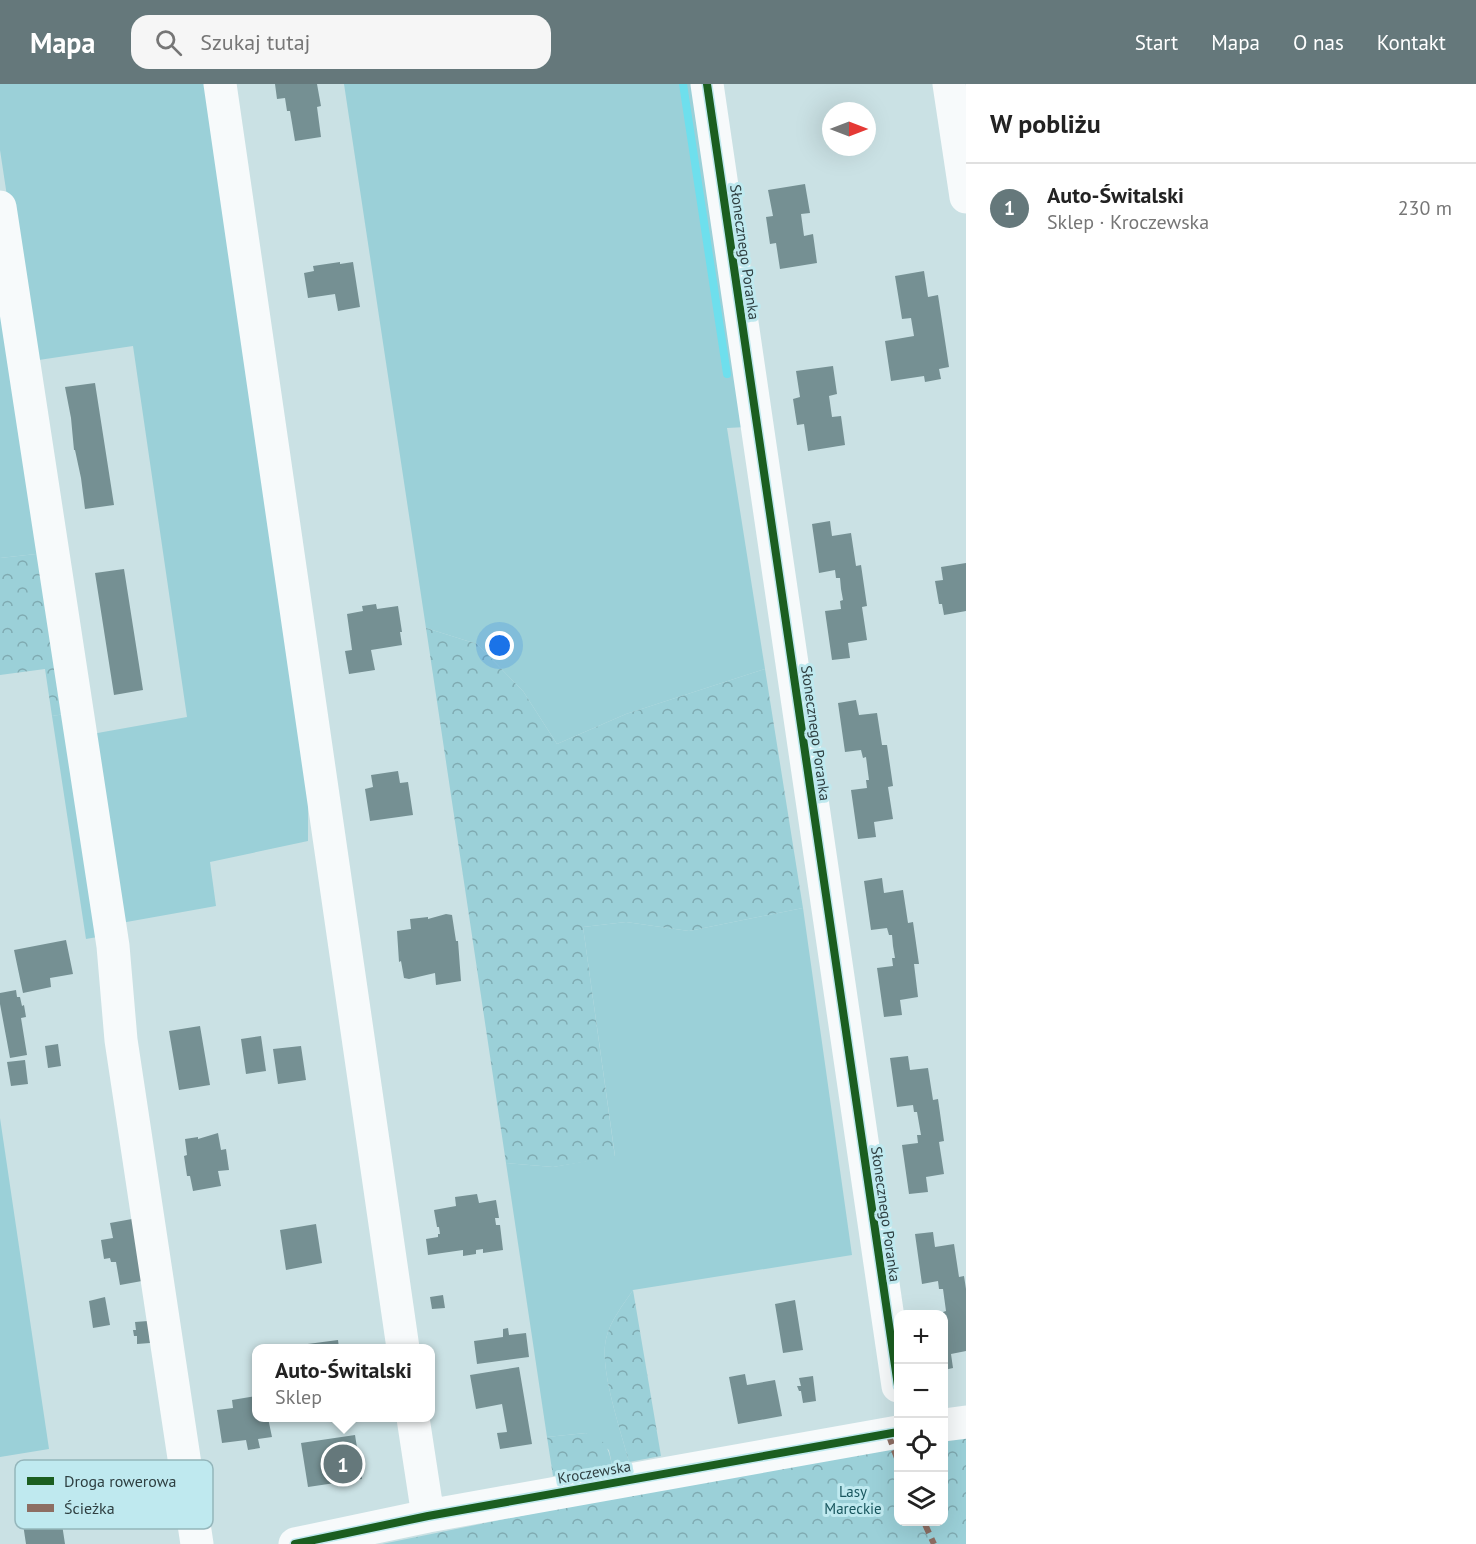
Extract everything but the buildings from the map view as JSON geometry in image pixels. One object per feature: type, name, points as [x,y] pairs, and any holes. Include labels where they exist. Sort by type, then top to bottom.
[{"type":"street","points":[[220,84],[402,1344]]},
{"type":"street","name":"Słonecznego Poranka","points":[[707,84],[895,1364]]},
{"type":"street","points":[[949,84],[966,197]]},
{"type":"street","points":[[0,207],[113,946],[121,1040],[184,1460]]},
{"type":"street","points":[[414,1422],[428,1516]]},
{"type":"street","points":[[948,1424],[966,1422]]},
{"type":"street","name":"Kroczewska","points":[[295,1544],[428,1516],[894,1433]]},
{"type":"street","points":[[195,1529],[197,1544]]},
{"type":"green space","points":[[0,84],[210,84],[308,773],[308,841],[210,862],[216,906],[121,923],[92,734],[187,717],[133,346],[32,361],[0,150]]},
{"type":"green space","points":[[344,84],[695,84],[746,427],[727,428],[765,669],[626,714],[557,744],[523,691],[477,644],[426,628]]},
{"type":"green space","points":[[0,286],[45,553],[0,558]]},
{"type":"green space","points":[[45,553],[71,713],[52,716],[45,669],[0,675],[0,558]]},
{"type":"green space","points":[[426,628],[477,644],[523,691],[557,744],[626,714],[765,669],[803,908],[689,931],[626,922],[583,927],[615,1157],[553,1167],[506,1163]]},
{"type":"green space","points":[[71,713],[103,936],[86,939],[52,716]]},
{"type":"green space","points":[[803,908],[852,1255],[633,1290],[614,1320],[606,1339],[608,1383],[629,1462],[612,1465],[609,1450],[586,1433],[547,1437],[506,1163],[553,1167],[615,1156],[583,927],[626,922],[689,931]]},
{"type":"green space","points":[[0,1118],[49,1449],[0,1457]]},
{"type":"green space","points":[[633,1290],[661,1456],[629,1462],[608,1383],[605,1352],[610,1326]]},
{"type":"green space","points":[[586,1433],[605,1444],[612,1465],[553,1476],[547,1437]]},
{"type":"green space","name":"Lasy Mareckie","points":[[966,1437],[966,1544],[382,1544],[673,1485],[894,1449],[894,1526],[948,1526],[948,1439]]},
{"type":"waterway","points":[[683,84],[727,374]]},
{"type":"marked path","points":[[888,1433],[894,1450]]},
{"type":"marked path","points":[[926,1526],[934,1544]]},
{"type":"cycle path","points":[[707,84],[895,1364]]},
{"type":"cycle path","points":[[295,1544],[428,1516],[894,1433]]},
{"type":"place","name":"Auto-Świtalski","points":[[343,1464]]}]
